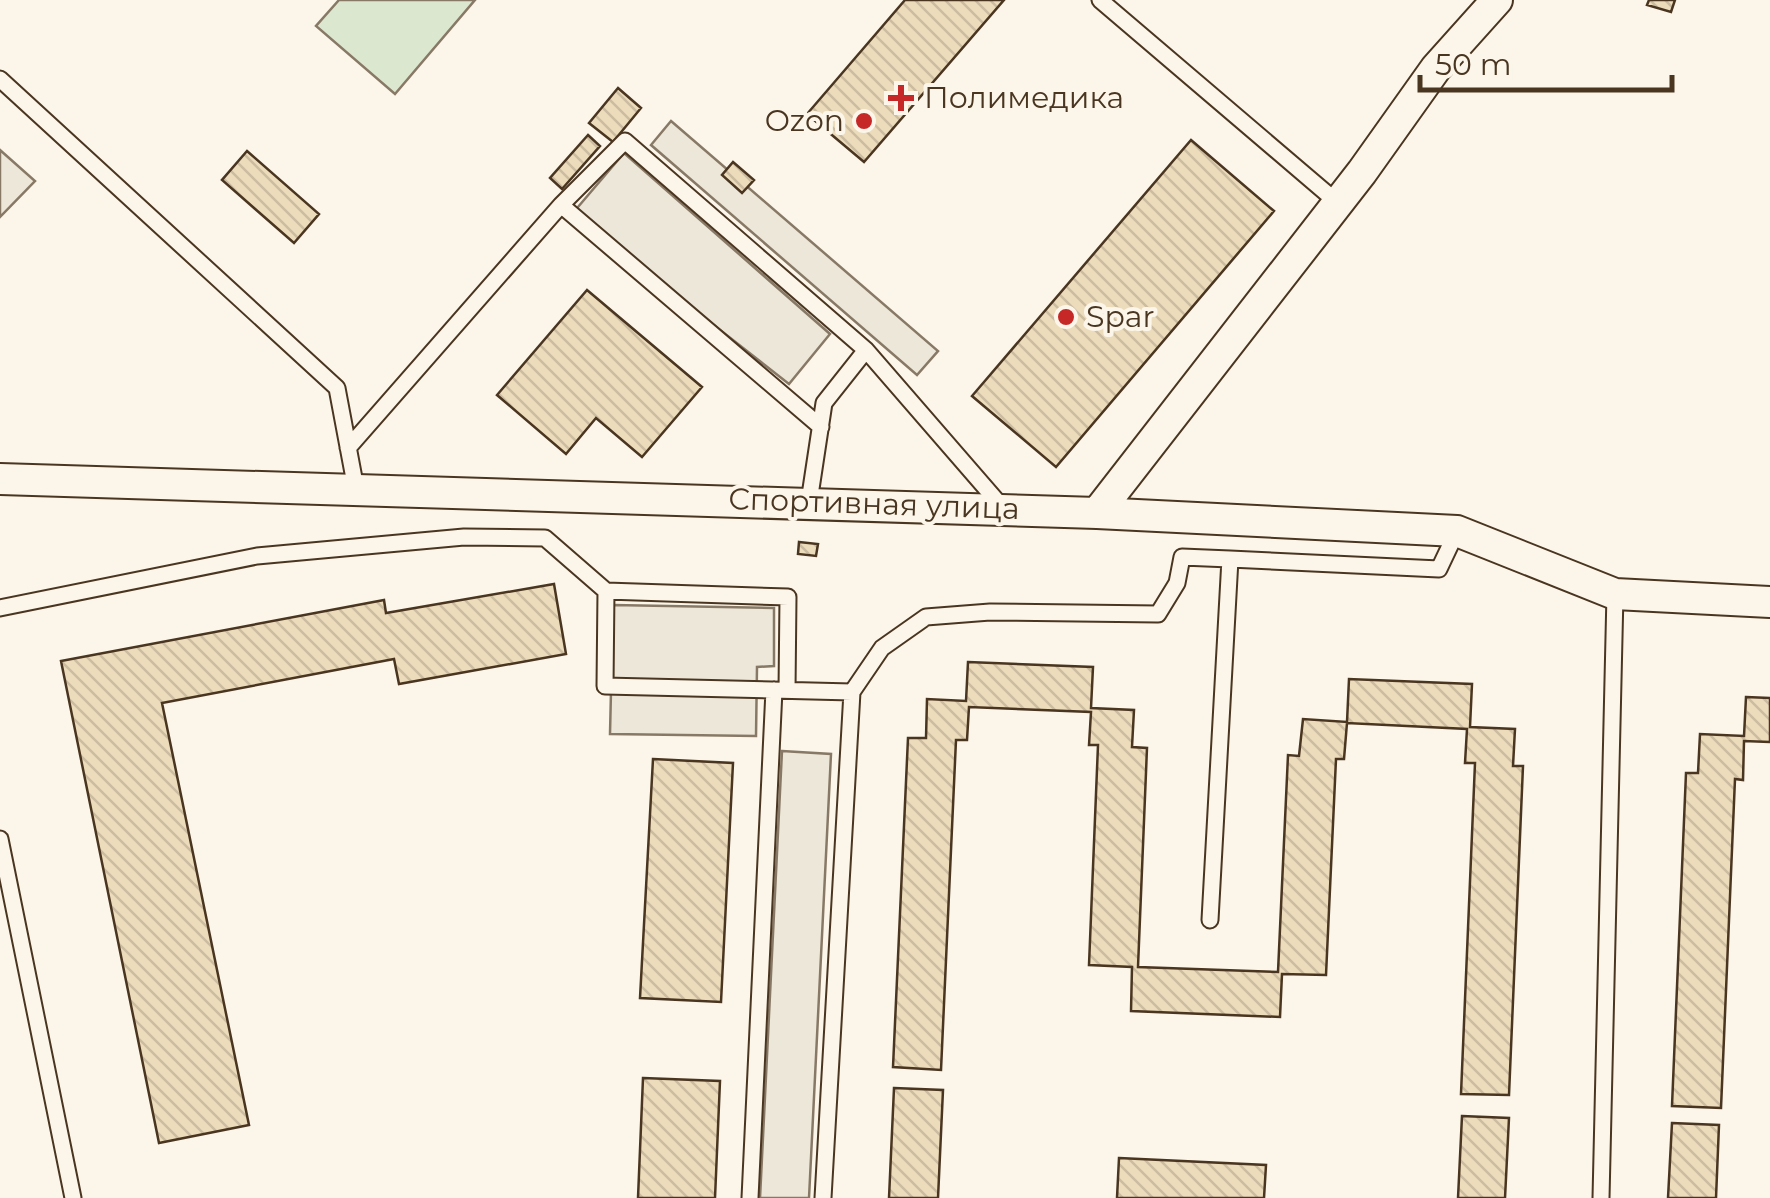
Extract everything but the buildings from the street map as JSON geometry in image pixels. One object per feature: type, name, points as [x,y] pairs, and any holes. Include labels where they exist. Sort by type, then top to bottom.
[{"type":"street","points":[[1097,513],[1338,204],[1436,68],[1496,0]]},
{"type":"street","name":"Спортивная улица","points":[[0,479],[1003,508],[1458,531],[1615,594],[1770,602]]},
{"type":"lane","points":[[1100,0],[1338,204]]},
{"type":"lane","points":[[0,79],[337,388],[356,489]]},
{"type":"lane","points":[[348,448],[562,205],[625,141],[866,350],[1003,508]]},
{"type":"lane","points":[[562,205],[821,427]]},
{"type":"lane","points":[[809,502],[824,403],[866,350]]},
{"type":"lane","points":[[823,1198],[852,692],[882,648],[926,618],[990,612],[1158,614],[1177,583],[1182,557],[1438,569],[1458,531]]},
{"type":"lane","points":[[0,608],[257,556],[464,537],[545,538],[606,590],[788,597],[750,1198]]},
{"type":"lane","points":[[1210,920],[1230,560]]},
{"type":"lane","points":[[606,590],[606,686],[852,692]]},
{"type":"lane","points":[[1601,1198],[1615,594]]},
{"type":"lane","points":[[0,839],[73,1198]]},
{"type":"green space","points":[[339,0],[475,0],[395,94],[316,26]]},
{"type":"shaded area","points":[[671,121],[938,351],[917,375],[651,145]]},
{"type":"shaded area","points":[[0,150],[35,181],[0,217]]},
{"type":"shaded area","points":[[624,153],[830,334],[789,384],[572,214]]},
{"type":"shaded area","points":[[613,605],[774,608],[774,666],[757,667],[756,736],[610,734]]},
{"type":"shaded area","points":[[782,751],[831,754],[809,1198],[760,1198]]},
{"type":"place","name":"Полимедика","points":[[901,98]]},
{"type":"place","name":"Ozon","points":[[864,121]]},
{"type":"place","name":"Spar","points":[[1066,317]]}]
